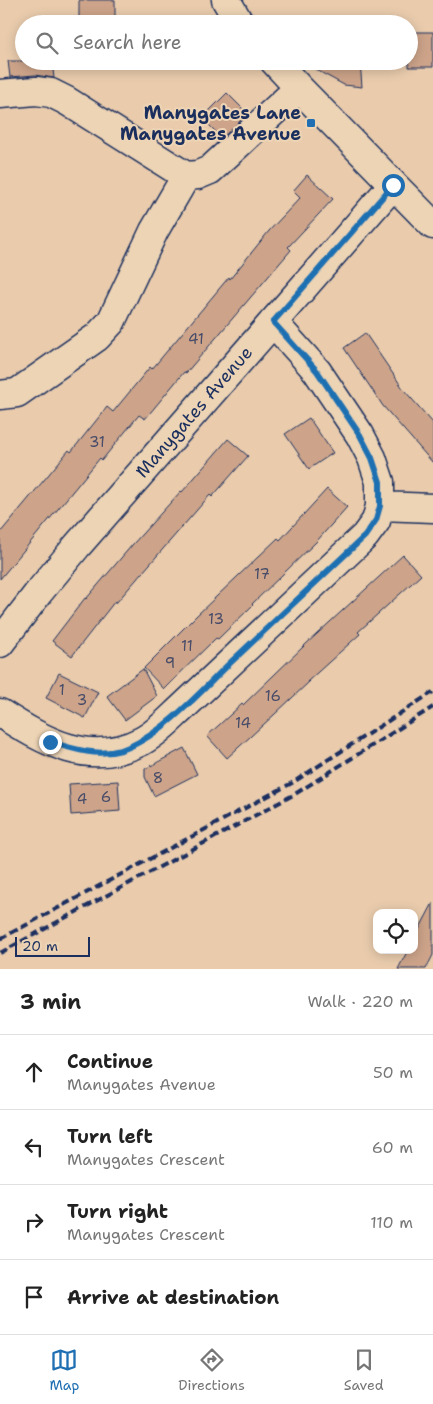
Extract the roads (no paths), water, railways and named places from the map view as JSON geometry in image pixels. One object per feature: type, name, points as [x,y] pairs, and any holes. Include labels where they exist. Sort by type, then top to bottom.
[{"type":"street","points":[[226,0],[235,15]]},
{"type":"street","points":[[282,70],[433,225]]},
{"type":"street","points":[[0,94],[36,91],[51,93],[68,101],[186,176],[198,175],[210,170],[299,88]]},
{"type":"street","points":[[0,395],[17,393],[97,337],[111,322],[154,231],[186,176]]},
{"type":"street","name":"Manygates Avenue","points":[[0,643],[38,592],[77,546],[393,185]]},
{"type":"street","points":[[0,713],[50,742],[78,750],[100,753],[120,750],[144,740],[181,709],[365,536],[376,520],[380,506],[380,482],[372,458],[360,435],[317,371],[273,322]]},
{"type":"street","points":[[380,506],[433,508]]},
{"type":"railway","points":[[0,939],[292,783],[433,692]]},
{"type":"railway","points":[[0,953],[295,794],[433,707]]},
{"type":"place","name":"Manygates Lane Manygates Avenue","points":[[311,123]]}]
